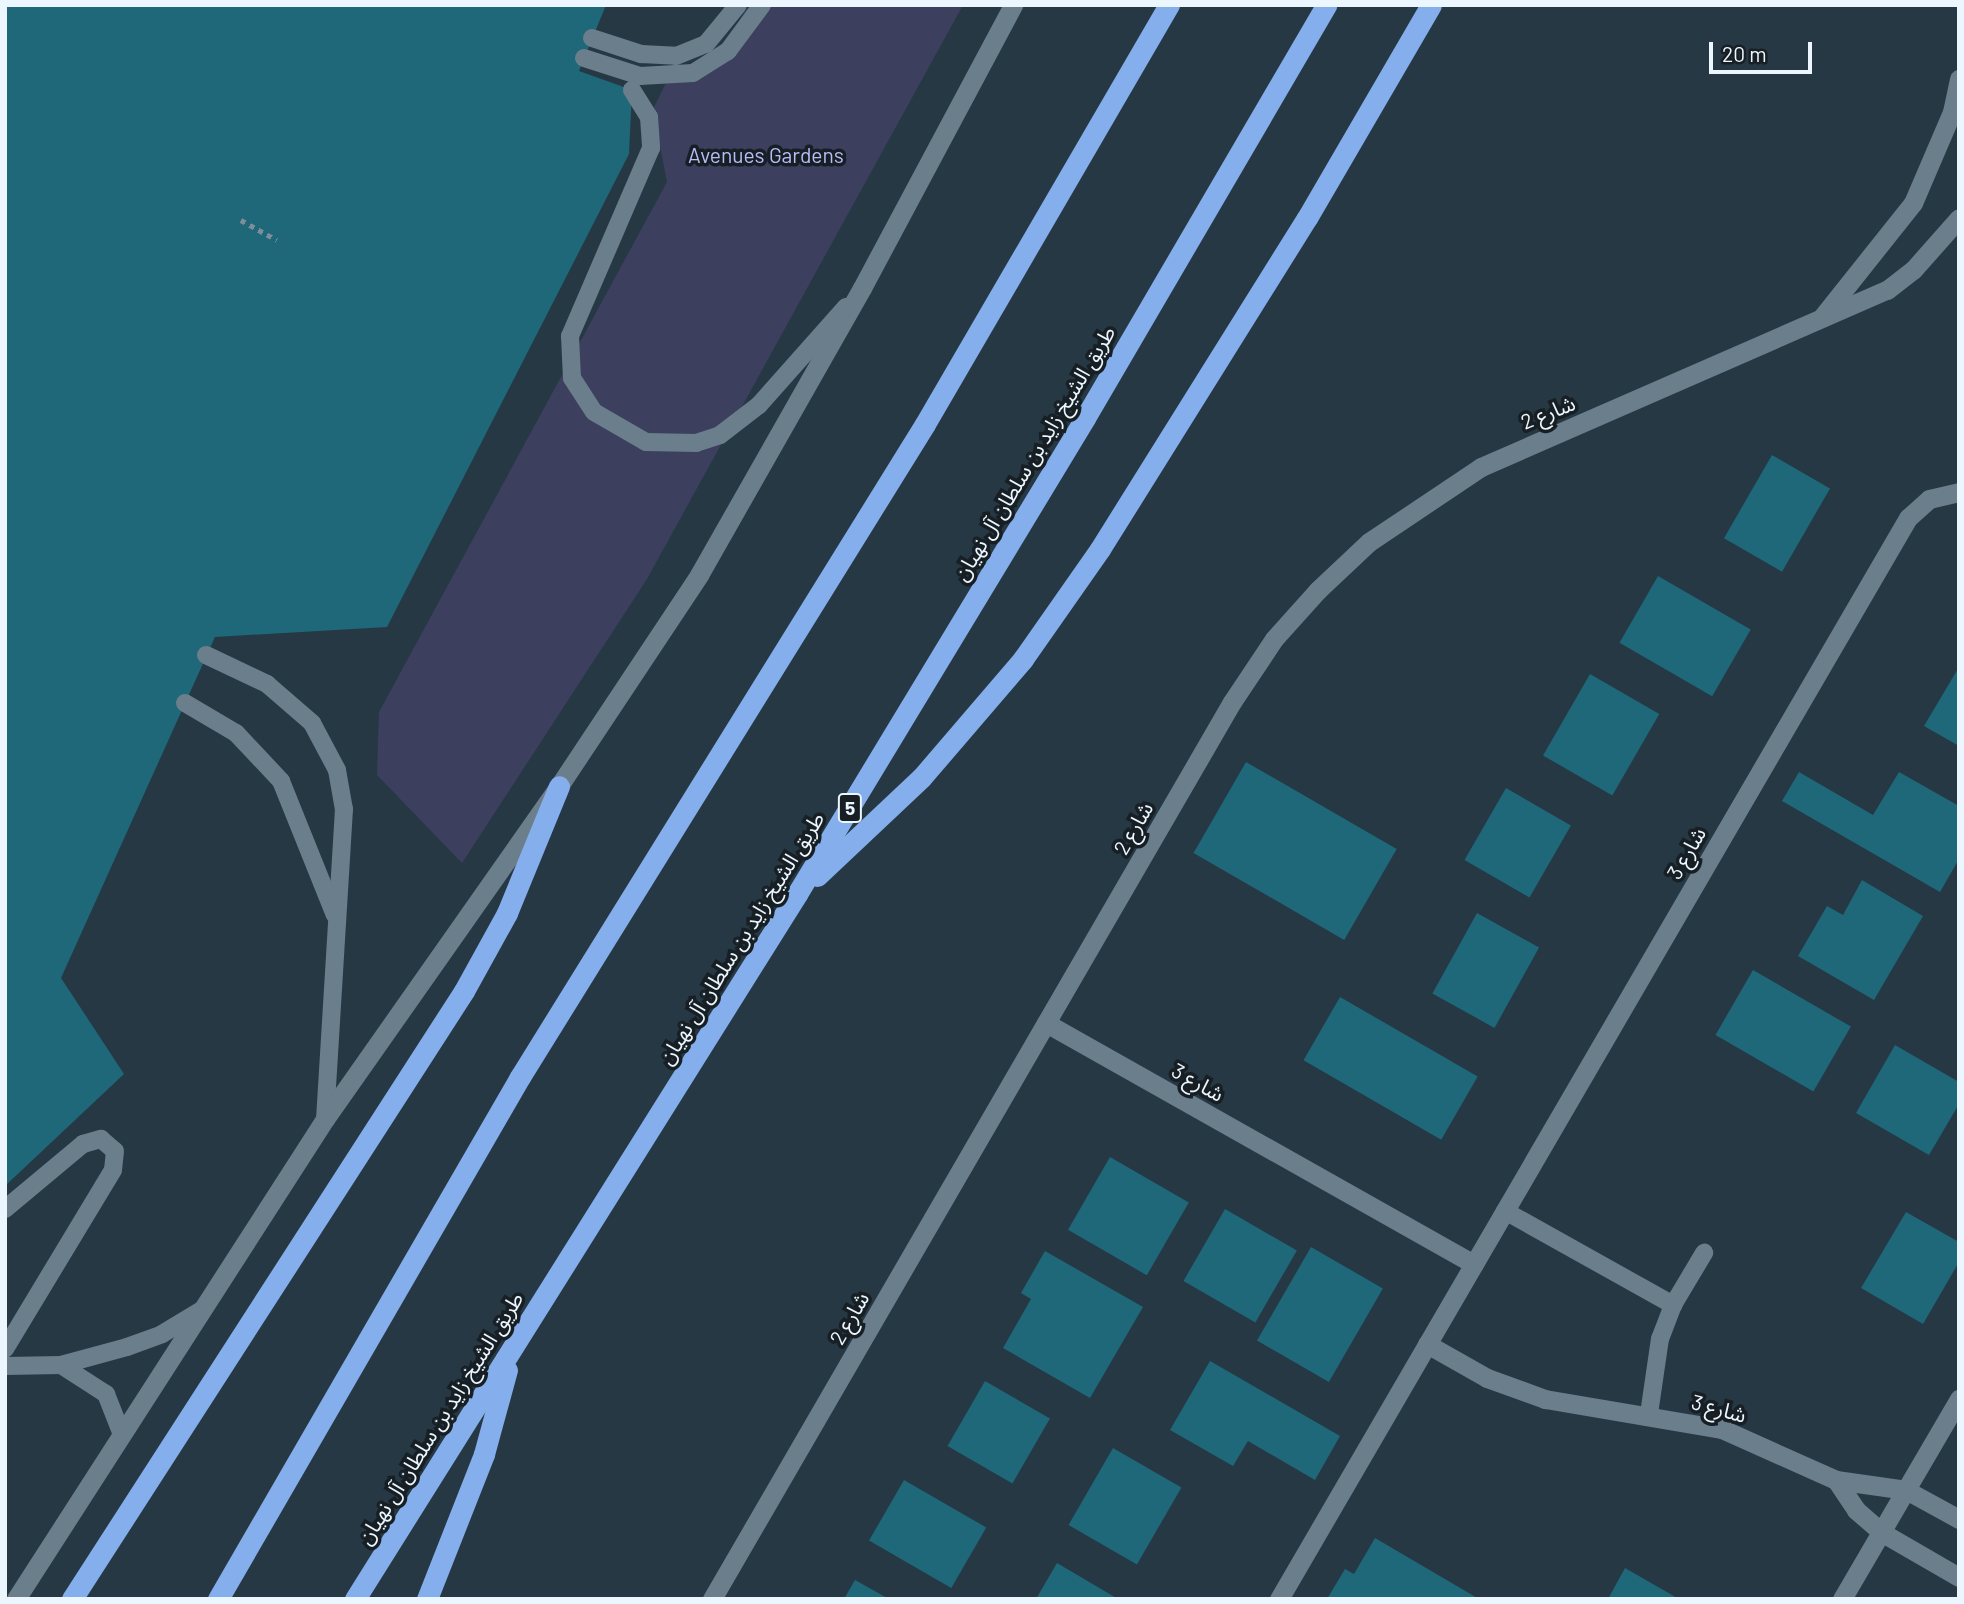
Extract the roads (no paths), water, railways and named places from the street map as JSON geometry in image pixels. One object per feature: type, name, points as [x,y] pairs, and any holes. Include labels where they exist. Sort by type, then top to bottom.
[{"type":"highway","points":[[218,1599],[520,1077],[925,424],[1169,5]]},
{"type":"highway","name":"طريق الشيخ زايد بن سلطان آل نهيان","points":[[355,1599],[797,894],[1085,418],[1326,5]]},
{"type":"highway","points":[[797,894],[922,777],[1023,659],[1100,549],[1292,242],[1431,5]]},
{"type":"highway","points":[[72,1599],[464,991],[507,913],[559,786]]},
{"type":"highway","points":[[427,1599],[485,1454],[512,1351]]},
{"type":"street","points":[[16,1599],[121,1432],[325,1119],[559,786],[699,575],[862,288],[1013,5]]},
{"type":"street","name":"شارع 2","points":[[1823,317],[1913,204],[1952,112],[1959,79]]},
{"type":"street","name":"شارع 2","points":[[712,1599],[1046,1023],[1274,639],[1369,542],[1480,467],[1887,290],[1913,270],[1959,218]]},
{"type":"street","name":"شارع 3","points":[[1279,1599],[1908,517],[1929,499],[1959,492]]},
{"type":"street","name":"شارع 3","points":[[1046,1023],[1474,1264]]},
{"type":"street","name":"شارع 3","points":[[1427,1345],[1487,1378],[1545,1399],[1649,1414],[1722,1429],[1836,1480],[1906,1490],[1959,1519]]},
{"type":"street","points":[[1842,1599],[1959,1399]]},
{"type":"street","points":[[1836,1480],[1856,1510],[1881,1532],[1959,1577]]},
{"type":"lane","points":[[592,38],[641,54],[676,56],[706,44],[738,5]]},
{"type":"lane","points":[[584,58],[640,76],[693,73],[728,51],[762,5]]},
{"type":"lane","points":[[632,90],[649,117],[651,148],[570,336],[572,378],[594,412],[646,442],[696,443],[720,436],[759,405],[862,288]]},
{"type":"lane","points":[[206,655],[267,684],[312,723],[337,770],[344,809],[325,1119]]},
{"type":"lane","points":[[185,703],[236,733],[281,781],[338,922]]},
{"type":"lane","points":[[5,1209],[83,1144],[101,1139],[115,1151],[113,1170],[5,1349]]},
{"type":"lane","points":[[1505,1211],[1673,1305]]},
{"type":"lane","points":[[1649,1414],[1660,1339],[1673,1305],[1704,1253]]},
{"type":"lane","points":[[5,1366],[61,1365],[145,1342],[202,1310]]},
{"type":"lane","points":[[61,1365],[106,1394],[121,1432]]},
{"type":"park label","name":"Avenues Gardens","points":[[766,155]]}]
